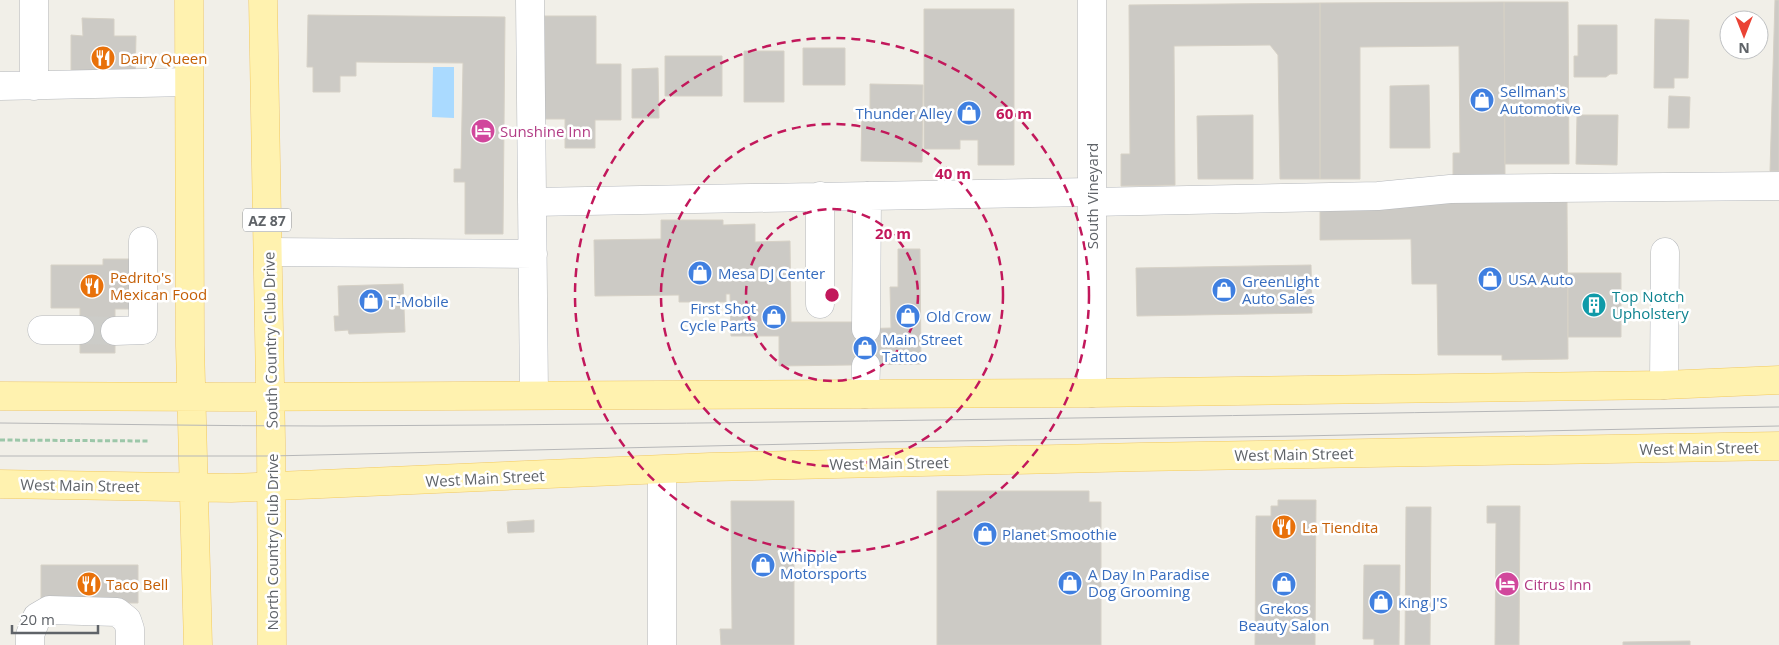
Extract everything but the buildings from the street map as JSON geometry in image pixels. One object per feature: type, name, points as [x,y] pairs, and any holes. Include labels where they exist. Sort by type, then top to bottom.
[{"type":"main road","points":[[188,0],[191,397],[198,645]]},
{"type":"main road","name":"South Country Club Drive","points":[[263,0],[272,440]]},
{"type":"main road","points":[[0,396],[270,397],[1092,393],[1664,384],[1779,380]]},
{"type":"main road","name":"North Country Club Drive","points":[[272,440],[272,645]]},
{"type":"main road","name":"West Main Street","points":[[0,484],[194,488],[271,487],[662,470],[1140,457],[1779,446]]},
{"type":"street","points":[[34,0],[34,86]]},
{"type":"street","points":[[530,0],[534,395]]},
{"type":"street","name":"South Vineyard","points":[[1092,0],[1092,393]]},
{"type":"street","points":[[0,86],[188,82]]},
{"type":"street","points":[[532,202],[820,196],[1378,196],[1450,189],[1779,186]]},
{"type":"street","points":[[820,196],[820,304]]},
{"type":"street","points":[[866,329],[867,196]]},
{"type":"street","points":[[115,331],[143,330],[143,241]]},
{"type":"street","points":[[268,252],[533,254]]},
{"type":"street","points":[[1664,384],[1665,252]]},
{"type":"street","points":[[42,330],[80,330]]},
{"type":"street","points":[[865,394],[866,366]]},
{"type":"street","points":[[662,470],[662,645]]},
{"type":"street","points":[[30,645],[30,635],[37,617],[49,610],[116,612],[127,620],[130,629],[130,645]]},
{"type":"path","points":[[0,440],[148,441]]},
{"type":"water","points":[[433,67],[454,67],[454,118],[432,117]]},
{"type":"tunnel","points":[[866,329],[866,366]]},
{"type":"tunnel","points":[[80,330],[115,331]]},
{"type":"tram line","points":[[0,423],[282,426],[504,425],[1779,407]]},
{"type":"tram line","points":[[0,456],[271,456],[882,442],[1779,426]]},
{"type":"place","name":"Dairy Queen","points":[[103,58]]},
{"type":"place","name":"Sellman's Automotive","points":[[1482,100]]},
{"type":"place","name":"Thunder Alley","points":[[969,113]]},
{"type":"place","name":"Sunshine Inn","points":[[483,131]]},
{"type":"place","name":"Mesa DJ Center","points":[[700,273]]},
{"type":"place","name":"USA Auto","points":[[1490,279]]},
{"type":"place","name":"Pedrito's Mexican Food","points":[[92,286]]},
{"type":"place","name":"GreenLight Auto Sales","points":[[1224,290]]},
{"type":"place","name":"T-Mobile","points":[[371,301]]},
{"type":"place","name":"Top Notch Upholstery","points":[[1594,305]]},
{"type":"place","name":"Old Crow","points":[[908,316]]},
{"type":"place","name":"First Shot Cycle Parts","points":[[774,317]]},
{"type":"place","name":"Main Street Tattoo","points":[[865,348]]},
{"type":"place","name":"La Tiendita","points":[[1284,527]]},
{"type":"place","name":"Planet Smoothie","points":[[985,534]]},
{"type":"place","name":"Whipple Motorsports","points":[[763,565]]},
{"type":"place","name":"A Day In Paradise Dog Grooming","points":[[1070,583]]},
{"type":"place","name":"Taco Bell","points":[[89,584]]},
{"type":"place","name":"Grekos Beauty Salon","points":[[1284,584]]},
{"type":"place","name":"Citrus Inn","points":[[1507,584]]},
{"type":"place","name":"King J'S","points":[[1381,602]]}]
